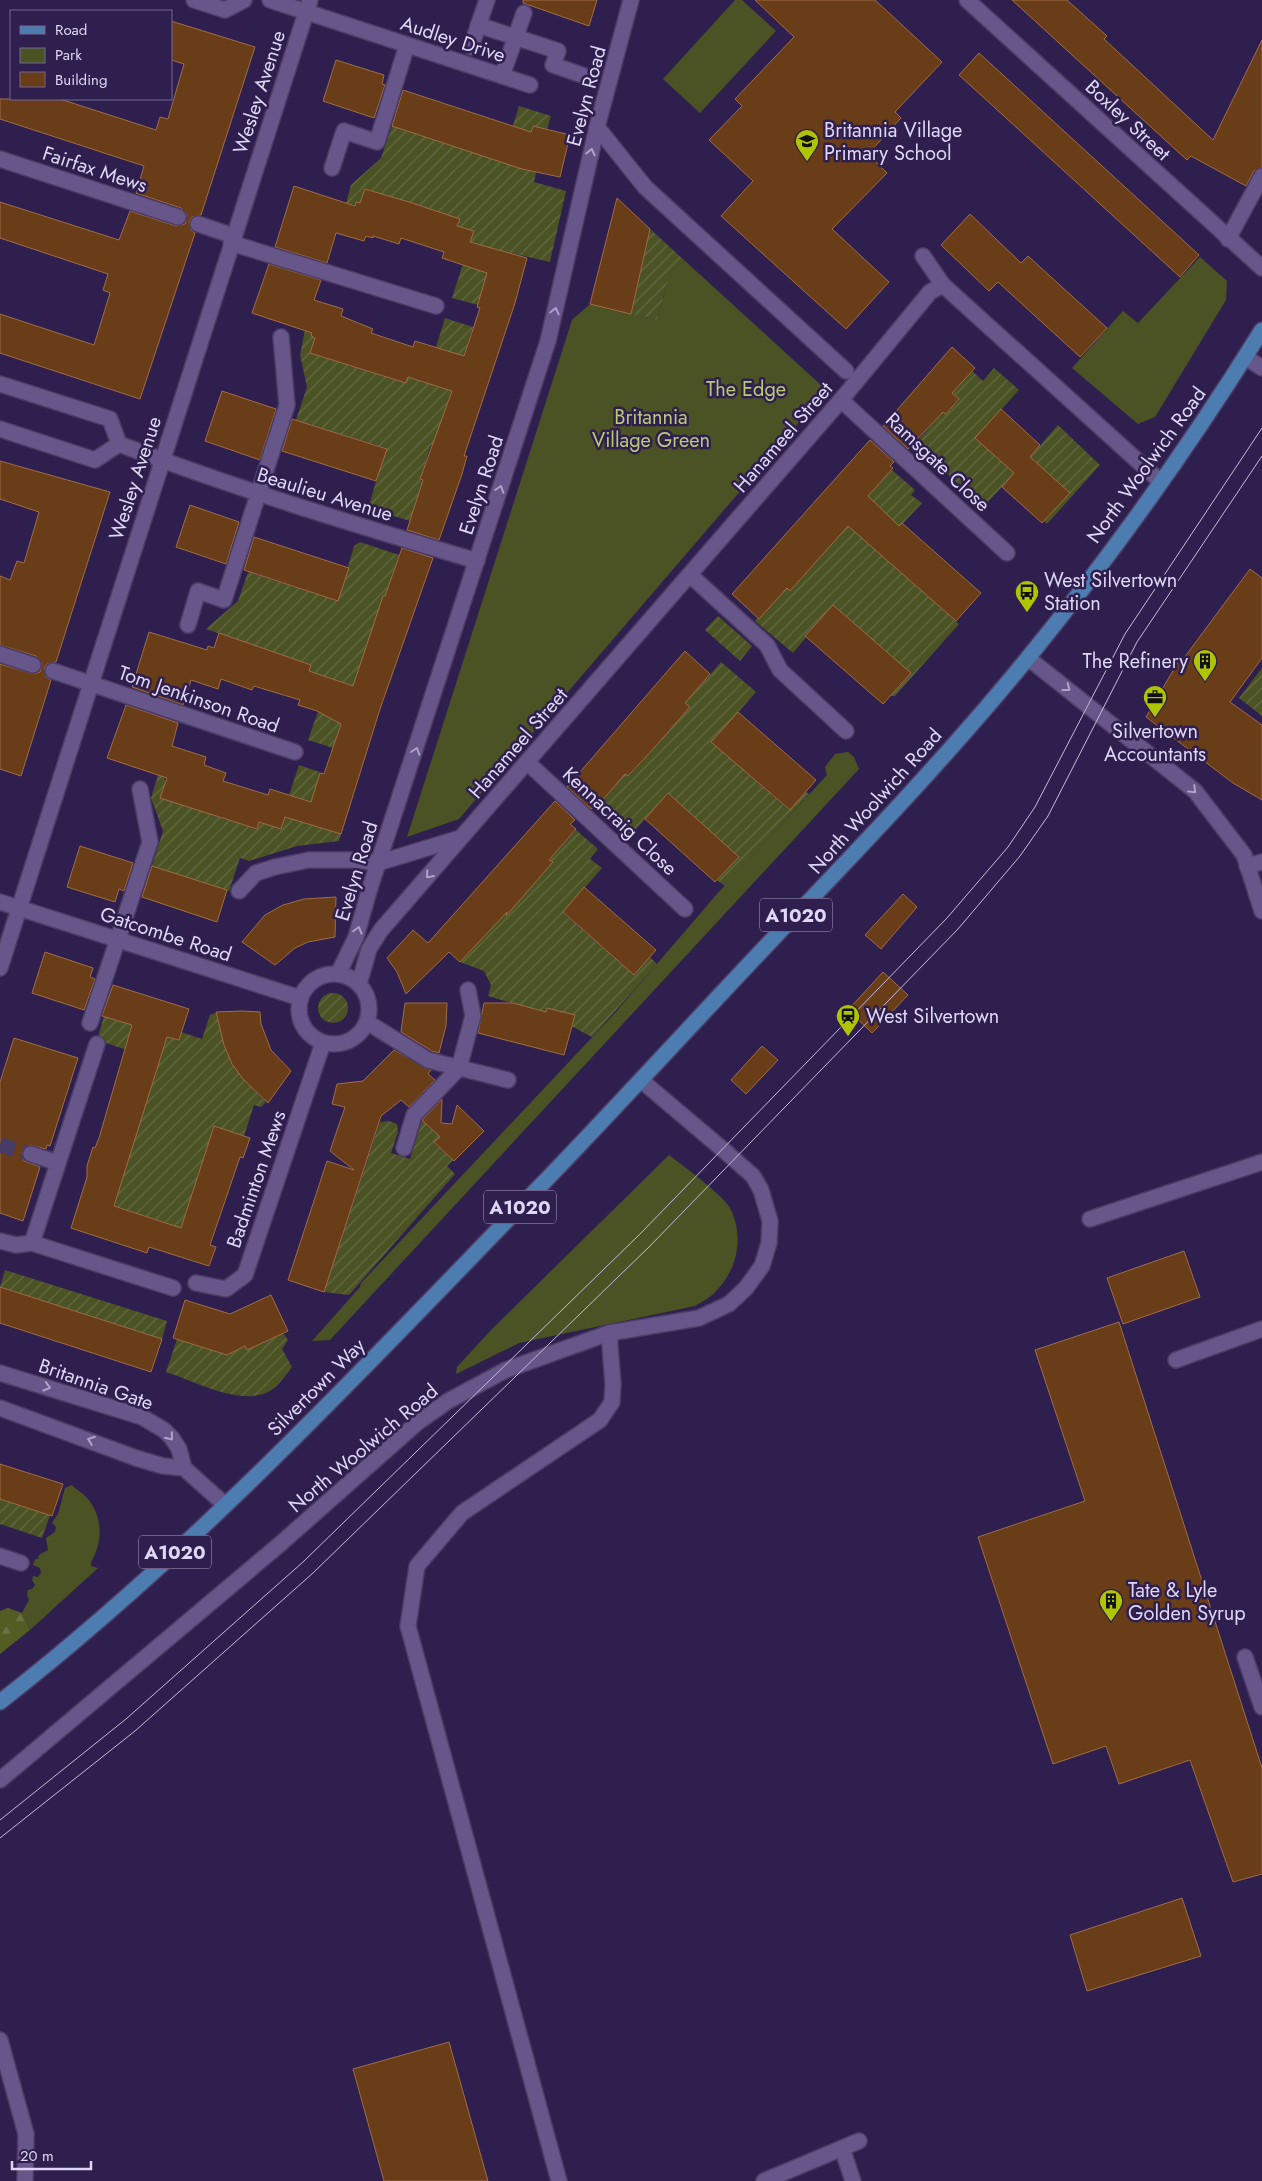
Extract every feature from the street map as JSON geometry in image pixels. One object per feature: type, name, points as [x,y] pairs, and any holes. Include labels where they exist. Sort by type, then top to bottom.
[{"type":"main road","name":"North Woolwich Road","points":[[642,1081],[897,808],[1028,658],[1160,482],[1262,330]]},
{"type":"main road","name":"Silvertown Way","points":[[0,1702],[45,1667],[126,1597],[324,1409],[642,1081]]},
{"type":"street","points":[[194,0],[224,10],[244,0]]},
{"type":"street","name":"Audley Drive","points":[[270,0],[308,6],[407,45],[530,85]]},
{"type":"street","points":[[471,47],[487,0]]},
{"type":"street","name":"Evelyn Road","points":[[338,974],[356,937],[378,863],[548,341],[597,128],[631,0]]},
{"type":"street","name":"Boxley Street","points":[[968,0],[1262,268]]},
{"type":"street","name":"Wesley Avenue","points":[[0,968],[308,6]]},
{"type":"street","points":[[502,76],[524,13]]},
{"type":"street","points":[[478,25],[558,51],[553,65],[582,75]]},
{"type":"street","points":[[332,168],[344,131],[377,142],[407,45]]},
{"type":"street","points":[[597,128],[645,188],[846,371]]},
{"type":"street","name":"Fairfax Mews","points":[[0,159],[178,217]]},
{"type":"street","points":[[1228,239],[1262,176]]},
{"type":"street","points":[[198,224],[233,240],[436,306]]},
{"type":"street","points":[[923,256],[943,285],[1160,482]]},
{"type":"street","name":"Hanameel Street","points":[[359,984],[369,949],[381,930],[841,400],[930,292],[943,285]]},
{"type":"street","points":[[188,625],[198,591],[224,600],[287,405],[280,337]]},
{"type":"street","points":[[1245,357],[1262,368]]},
{"type":"street","points":[[0,384],[110,419],[119,444],[95,460],[0,428]]},
{"type":"street","name":"Ramsgate Close","points":[[841,400],[1007,553]]},
{"type":"street","name":"Beaulieu Avenue","points":[[119,444],[258,495],[477,561]]},
{"type":"street","points":[[690,575],[767,645],[780,670],[846,731]]},
{"type":"street","points":[[0,654],[33,664]]},
{"type":"street","points":[[1028,658],[1195,791],[1244,854],[1262,911]]},
{"type":"street","name":"Tom Jenkinson Road","points":[[53,671],[295,752]]},
{"type":"street","name":"Kennacraig Close","points":[[528,762],[685,909]]},
{"type":"street","points":[[90,1023],[150,842],[140,790]]},
{"type":"street","points":[[239,891],[256,873],[275,867],[310,860],[353,860],[378,863],[461,838]]},
{"type":"street","points":[[1247,866],[1262,862]]},
{"type":"street","name":"Gatcombe Road","points":[[0,902],[300,998]]},
{"type":"street","points":[[326,974],[338,974],[349,977],[359,984],[368,1002],[367,1022],[362,1031],[344,1043],[323,1043],[309,1034],[300,1020],[298,1009],[300,998],[306,987],[315,979],[326,974]]},
{"type":"street","points":[[404,1148],[414,1115],[459,1068],[473,1016],[468,990]]},
{"type":"street","points":[[367,1022],[428,1060],[508,1080]]},
{"type":"street","name":"Badminton Mews","points":[[196,1283],[226,1289],[245,1275],[323,1043]]},
{"type":"street","points":[[32,1243],[97,1044]]},
{"type":"street","name":"North Woolwich Road","points":[[0,1780],[279,1545],[418,1424],[448,1401],[506,1370],[609,1333],[699,1318],[729,1304],[746,1288],[762,1266],[769,1243],[770,1221],[766,1203],[753,1176],[642,1081]]},
{"type":"street","points":[[31,1154],[58,1162]]},
{"type":"street","points":[[1090,1219],[1262,1162]]},
{"type":"street","points":[[0,1240],[16,1245],[32,1243],[173,1288]]},
{"type":"street","points":[[1176,1360],[1262,1329]]},
{"type":"street","points":[[559,2181],[408,1626],[416,1566],[462,1513],[600,1420],[612,1402],[613,1384],[609,1333]]},
{"type":"street","name":"Britannia Gate","points":[[0,1373],[142,1417],[164,1430],[172,1438],[179,1449],[184,1468],[224,1504]]},
{"type":"street","points":[[0,1408],[136,1458],[163,1466],[184,1468]]},
{"type":"street","points":[[0,1556],[20,1563]]},
{"type":"street","points":[[1245,1657],[1262,1707]]},
{"type":"street","points":[[0,2040],[26,2134],[25,2181]]},
{"type":"street","points":[[764,2181],[860,2141]]},
{"type":"street","points":[[842,2148],[853,2181]]},
{"type":"green space","points":[[735,0],[742,0],[776,31],[700,113],[663,79]]},
{"type":"green space","points":[[519,106],[551,116],[547,129],[532,126],[523,169],[536,172],[534,182],[566,191],[550,262],[494,249],[478,305],[452,298],[473,232],[457,226],[460,219],[365,189],[360,203],[356,202],[355,205],[346,203],[351,185],[381,158],[392,126],[502,161]]},
{"type":"green space","points":[[650,229],[684,260],[670,273],[657,320],[631,314]]},
{"type":"green space","points":[[1200,257],[1227,281],[1226,300],[1155,417],[1138,424],[1072,368],[1123,311],[1138,323]]},
{"type":"green space","name":"Britannia Village Green","points":[[684,260],[822,386],[820,398],[459,819],[407,837],[572,320],[590,304],[657,320],[670,273]]},
{"type":"green space","points":[[445,318],[473,327],[434,445],[431,445],[420,479],[422,482],[410,521],[371,509],[369,505],[386,448],[296,420],[307,387],[300,355],[306,325],[314,328],[311,336],[315,338],[310,353],[405,383],[408,377],[425,383]]},
{"type":"green space","points":[[994,368],[1019,390],[976,438],[1015,473],[983,507],[938,465],[941,461],[918,440],[943,412],[946,414],[959,400],[952,393],[972,371],[983,381]]},
{"type":"green space","points":[[1058,425],[1100,465],[1047,524],[1044,521],[1069,493],[1030,457]]},
{"type":"green space","points":[[892,470],[915,490],[911,495],[922,503],[877,551],[959,624],[895,696],[891,696],[911,673],[833,605],[793,653],[755,621],[787,588],[790,591],[871,500],[868,496]]},
{"type":"green space","points":[[360,542],[399,555],[333,748],[308,740],[330,678],[309,671],[311,665],[206,629],[238,601],[248,572],[338,601],[354,546]]},
{"type":"green space","points":[[718,616],[752,646],[740,661],[705,630]]},
{"type":"green space","points":[[721,662],[756,692],[712,742],[789,810],[806,792],[809,794],[725,886],[717,880],[738,857],[668,793],[628,838],[617,829],[622,823],[600,803],[625,774],[629,776],[689,708],[685,703]]},
{"type":"green space","points":[[1262,668],[1262,716],[1239,698]]},
{"type":"green space","points":[[848,752],[854,757],[859,769],[330,1340],[312,1341],[360,1287],[361,1283],[614,1014],[717,894],[827,775],[825,767],[835,754]]},
{"type":"green space","points":[[299,765],[320,772],[305,823],[341,834],[339,841],[297,846],[249,861],[240,858],[229,891],[152,866],[163,831],[151,798],[158,775],[162,775],[166,781],[161,798],[189,807],[193,799],[212,815],[257,829],[259,822],[292,796],[289,795]]},
{"type":"green space","points":[[576,830],[598,849],[590,859],[602,868],[563,913],[634,975],[650,957],[657,964],[592,1037],[546,1013],[488,996],[491,985],[484,971],[460,962],[552,862],[549,860]]},
{"type":"green space","points":[[333,993],[344,997],[348,1008],[344,1019],[333,1023],[322,1019],[318,1008],[322,997]]},
{"type":"green space","points":[[219,1012],[225,1038],[234,1061],[240,1072],[266,1102],[261,1107],[254,1105],[244,1136],[214,1127],[173,1252],[157,1220],[81,1195],[87,1176],[120,1187],[132,1149],[127,1050],[97,1040],[104,1016],[178,1040],[181,1032],[202,1039],[210,1015]]},
{"type":"green space","points":[[422,1120],[440,1137],[434,1143],[453,1160],[447,1166],[455,1174],[349,1295],[324,1292],[380,1122],[389,1121],[397,1124],[398,1132],[391,1153],[410,1159]]},
{"type":"green space","points":[[669,1155],[720,1196],[730,1208],[735,1219],[738,1242],[736,1254],[733,1265],[722,1285],[707,1299],[695,1306],[519,1343],[456,1374],[457,1367],[492,1329]]},
{"type":"green space","points":[[5,1270],[167,1321],[162,1339],[0,1287]]},
{"type":"green space","points":[[283,1333],[288,1340],[282,1349],[292,1367],[272,1390],[257,1396],[244,1396],[217,1391],[166,1372],[177,1339],[227,1355],[245,1346],[247,1350]]},
{"type":"green space","points":[[72,1485],[87,1498],[96,1513],[100,1529],[98,1546],[91,1566],[98,1568],[30,1630],[22,1613],[29,1600],[28,1590],[32,1589],[35,1585],[32,1580],[33,1576],[38,1577],[41,1573],[40,1568],[33,1565],[39,1555],[48,1550],[46,1538],[55,1532],[56,1527],[52,1523],[58,1514],[65,1488]]},
{"type":"green space","points":[[0,1499],[50,1515],[42,1538],[0,1524]]},
{"type":"green space","points":[[8,1608],[22,1613],[30,1630],[0,1654],[0,1611]]},
{"type":"building","points":[[523,0],[597,0],[589,26],[523,3]]},
{"type":"building","points":[[755,0],[875,0],[942,62],[895,112],[901,118],[868,154],[887,173],[832,229],[889,282],[846,329],[721,216],[753,181],[709,140],[742,106],[735,99],[794,37]]},
{"type":"building","points":[[1012,0],[1067,0],[1107,36],[1104,39],[1213,140],[1262,40],[1262,167],[1254,171],[1246,186],[1191,156],[1187,160]]},
{"type":"building","points":[[172,21],[255,47],[201,215],[192,217],[189,222],[191,230],[195,233],[140,399],[0,353],[0,314],[94,345],[110,293],[103,290],[108,274],[0,238],[0,202],[119,240],[130,211],[176,226],[185,224],[187,215],[181,208],[136,193],[144,166],[0,119],[0,99],[63,100],[156,130],[160,117],[168,119],[184,64],[172,60]]},
{"type":"building","points":[[979,53],[1199,255],[1180,277],[959,75]]},
{"type":"building","points":[[336,60],[384,75],[382,84],[385,85],[374,118],[323,101]]},
{"type":"building","points":[[403,90],[531,132],[533,126],[570,135],[560,177],[522,169],[392,126]]},
{"type":"building","points":[[294,186],[355,206],[356,202],[360,203],[365,189],[409,202],[460,219],[457,226],[474,231],[470,242],[527,258],[515,303],[464,456],[467,456],[462,474],[439,540],[407,530],[423,480],[420,479],[452,391],[408,377],[406,383],[310,353],[315,338],[311,336],[312,333],[252,313],[269,264],[321,280],[314,300],[343,309],[341,316],[373,329],[371,333],[413,347],[415,341],[464,356],[480,308],[477,307],[487,273],[442,258],[444,252],[401,238],[399,244],[373,236],[373,238],[366,236],[364,241],[336,233],[327,263],[275,247]]},
{"type":"building","points":[[617,198],[650,229],[631,314],[590,304]]},
{"type":"building","points":[[970,214],[1021,263],[1028,256],[1107,328],[1080,357],[998,282],[989,291],[941,245]]},
{"type":"building","points":[[952,347],[975,368],[952,393],[959,399],[946,414],[943,412],[908,449],[883,426]]},
{"type":"building","points":[[222,391],[276,409],[260,460],[205,441]]},
{"type":"building","points":[[1001,409],[1040,445],[1030,457],[1070,493],[1042,523],[1002,487],[1014,473],[975,438]]},
{"type":"building","points":[[292,419],[387,449],[376,481],[282,451]]},
{"type":"building","points":[[870,440],[894,462],[890,466],[893,468],[868,496],[899,526],[902,523],[981,593],[956,621],[848,526],[790,591],[787,588],[759,619],[732,594]]},
{"type":"building","points":[[0,461],[110,492],[56,662],[47,664],[44,668],[46,677],[51,680],[21,776],[0,769],[0,664],[34,674],[40,672],[42,664],[36,656],[0,645],[0,576],[10,580],[17,561],[24,563],[39,512],[0,499]]},
{"type":"building","points":[[190,505],[239,522],[226,564],[176,547]]},
{"type":"building","points":[[254,537],[349,568],[338,601],[244,570]]},
{"type":"building","points":[[402,548],[433,558],[380,709],[341,834],[285,817],[281,829],[259,822],[257,829],[160,798],[167,778],[107,758],[126,705],[178,723],[172,746],[206,757],[204,765],[226,773],[223,781],[268,795],[270,789],[311,802],[320,773],[324,774],[341,724],[317,711],[298,705],[300,700],[254,686],[252,690],[221,679],[218,689],[191,680],[183,705],[132,687],[149,632],[207,650],[208,646],[214,648],[219,633],[311,665],[309,671],[353,686],[383,596],[385,596]]},
{"type":"building","name":"The Refinery","points":[[1250,569],[1262,578],[1262,658],[1230,702],[1262,725],[1262,800],[1233,783],[1146,717],[1178,662],[1181,662]]},
{"type":"building","points":[[833,605],[911,673],[883,704],[805,636]]},
{"type":"building","points":[[685,651],[710,674],[685,703],[690,707],[655,747],[628,776],[625,774],[600,803],[591,809],[567,787]]},
{"type":"building","points":[[738,712],[816,780],[790,810],[711,742]]},
{"type":"building","points":[[668,793],[739,857],[715,882],[645,819]]},
{"type":"building","points":[[555,801],[575,820],[570,824],[576,829],[549,860],[553,862],[506,916],[507,912],[460,962],[449,952],[406,994],[397,972],[387,958],[413,930],[428,943]]},
{"type":"building","points":[[80,846],[133,863],[124,891],[119,889],[115,902],[67,887]]},
{"type":"building","points":[[152,866],[227,890],[217,922],[142,897]]},
{"type":"building","points":[[584,887],[656,950],[634,975],[563,912]]},
{"type":"building","points":[[903,894],[917,907],[881,949],[865,935]]},
{"type":"building","points":[[336,897],[335,937],[308,942],[295,948],[275,965],[242,942],[265,915],[283,905],[304,899]]},
{"type":"building","points":[[45,952],[93,968],[90,977],[95,979],[84,1010],[32,993]]},
{"type":"building","points":[[883,972],[908,995],[872,1033],[848,1010]]},
{"type":"building","points":[[113,985],[189,1009],[179,1040],[167,1037],[114,1206],[181,1228],[214,1126],[250,1138],[243,1158],[240,1157],[210,1245],[216,1247],[209,1266],[149,1247],[147,1253],[71,1228],[87,1177],[87,1166],[93,1147],[95,1148],[99,1138],[132,1025],[102,1016]]},
{"type":"building","points":[[405,1003],[447,1003],[446,1026],[439,1053],[432,1051],[401,1032]]},
{"type":"building","points":[[484,1003],[513,1003],[546,1012],[547,1008],[575,1015],[564,1055],[478,1033]]},
{"type":"building","points":[[216,1012],[260,1012],[261,1024],[271,1050],[291,1071],[268,1103],[243,1079],[232,1064],[224,1045]]},
{"type":"building","points":[[14,1038],[78,1058],[50,1146],[47,1145],[46,1149],[30,1145],[22,1152],[24,1161],[40,1167],[23,1221],[0,1213],[0,1082]]},
{"type":"building","points":[[762,1046],[778,1060],[746,1094],[731,1080]]},
{"type":"building","points":[[394,1050],[431,1070],[428,1074],[435,1080],[409,1107],[401,1100],[381,1116],[324,1292],[288,1280],[327,1161],[354,1170],[330,1151],[345,1107],[332,1104],[337,1084],[363,1081]]},
{"type":"building","points":[[442,1099],[441,1123],[452,1124],[457,1105],[484,1131],[454,1161],[434,1142],[440,1137],[422,1120]]},
{"type":"building","points":[[1184,1251],[1200,1297],[1123,1324],[1107,1278]]},
{"type":"building","points":[[0,1287],[162,1339],[151,1372],[0,1323]]},
{"type":"building","points":[[271,1295],[288,1331],[247,1350],[245,1346],[227,1355],[173,1338],[185,1300],[230,1314]]},
{"type":"building","name":"Tate & Lyle Golden Syrup","points":[[1119,1322],[1262,1768],[1262,1874],[1233,1882],[1190,1760],[1119,1784],[1106,1746],[1053,1764],[978,1537],[1085,1501],[1035,1350]]},
{"type":"building","points":[[0,1464],[63,1484],[52,1516],[0,1499]]},
{"type":"building","points":[[1182,1898],[1201,1956],[1087,1991],[1070,1935]]},
{"type":"building","points":[[449,2042],[488,2181],[384,2181],[353,2069]]},
{"type":"tunnel","points":[[0,1145],[31,1154]]},
{"type":"tram line","points":[[0,1820],[126,1719],[303,1562],[639,1235],[947,918],[1008,847],[1035,807],[1125,634],[1262,428]]},
{"type":"tram line","points":[[0,1838],[135,1731],[313,1573],[650,1246],[958,929],[1020,856],[1048,816],[1137,642],[1262,456]]},
{"type":"place","name":"Britannia Village Primary School","points":[[807,162]]},
{"type":"place","name":"West Silvertown Station","points":[[1027,613]]},
{"type":"place","name":"The Refinery","points":[[1205,682]]},
{"type":"place","name":"Silvertown Accountants","points":[[1155,718]]},
{"type":"place","name":"West Silvertown","points":[[848,1037]]},
{"type":"place","name":"Tate & Lyle Golden Syrup","points":[[1111,1622]]},
{"type":"park label","name":"The Edge","points":[[746,389]]}]
